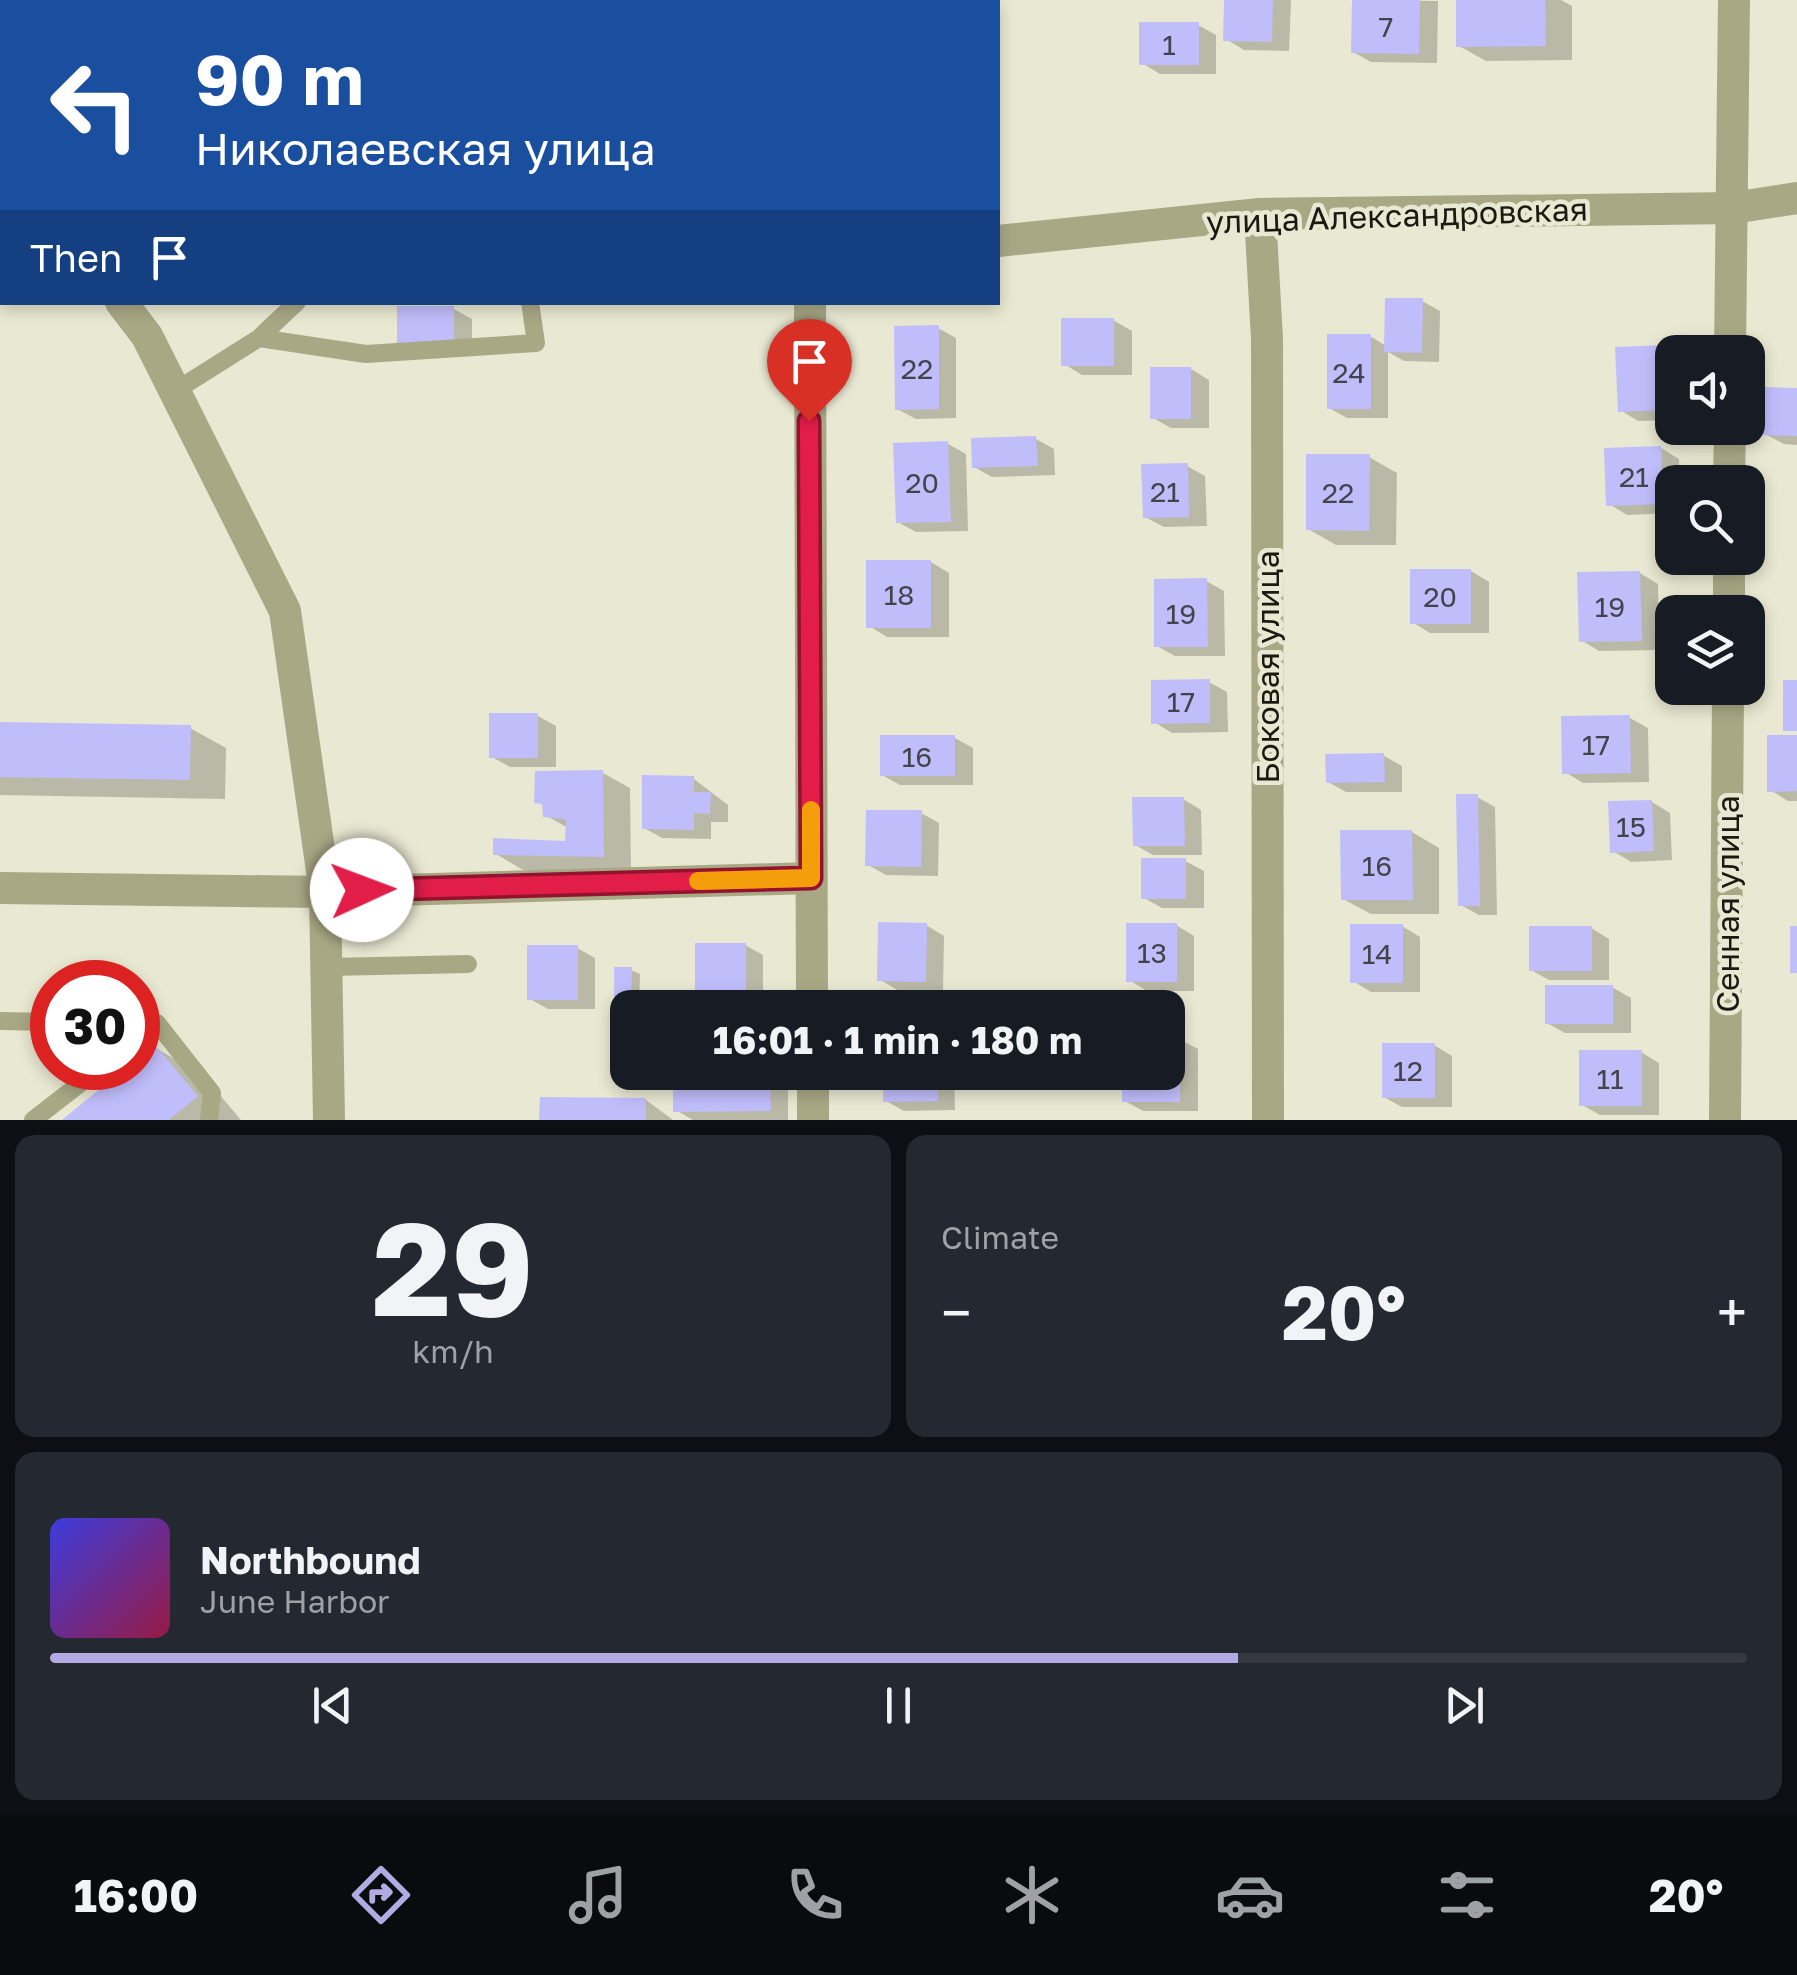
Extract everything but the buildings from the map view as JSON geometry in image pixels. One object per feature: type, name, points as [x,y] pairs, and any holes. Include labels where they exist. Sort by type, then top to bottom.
[{"type":"street","points":[[1730,335],[1734,0]]},
{"type":"street","name":"улица Александровская","points":[[1000,241],[1260,214],[1733,208],[1797,198]]},
{"type":"street","name":"Боковая улица","points":[[1260,214],[1266,339],[1268,1120]]},
{"type":"street","points":[[123,305],[147,336],[285,611],[325,892],[329,1120]]},
{"type":"street","points":[[809,305],[812,990]]},
{"type":"street","name":"Сенная улица","points":[[1725,1120],[1728,705]]},
{"type":"street","points":[[0,888],[325,892],[811,878]]},
{"type":"street","points":[[813,1090],[813,1120]]},
{"type":"lane","points":[[175,391],[259,338],[294,305]]},
{"type":"lane","points":[[259,338],[366,354],[536,342],[530,305]]},
{"type":"lane","points":[[329,967],[468,964]]},
{"type":"lane","points":[[0,1021],[30,1022]]},
{"type":"lane","points":[[160,1027],[212,1094],[209,1120]]},
{"type":"lane","points":[[32,1120],[71,1090]]},
{"type":"slow traffic","points":[[698,881],[811,878],[811,810]]},
{"type":"route","points":[[362,890],[811,878],[809,421]]}]
